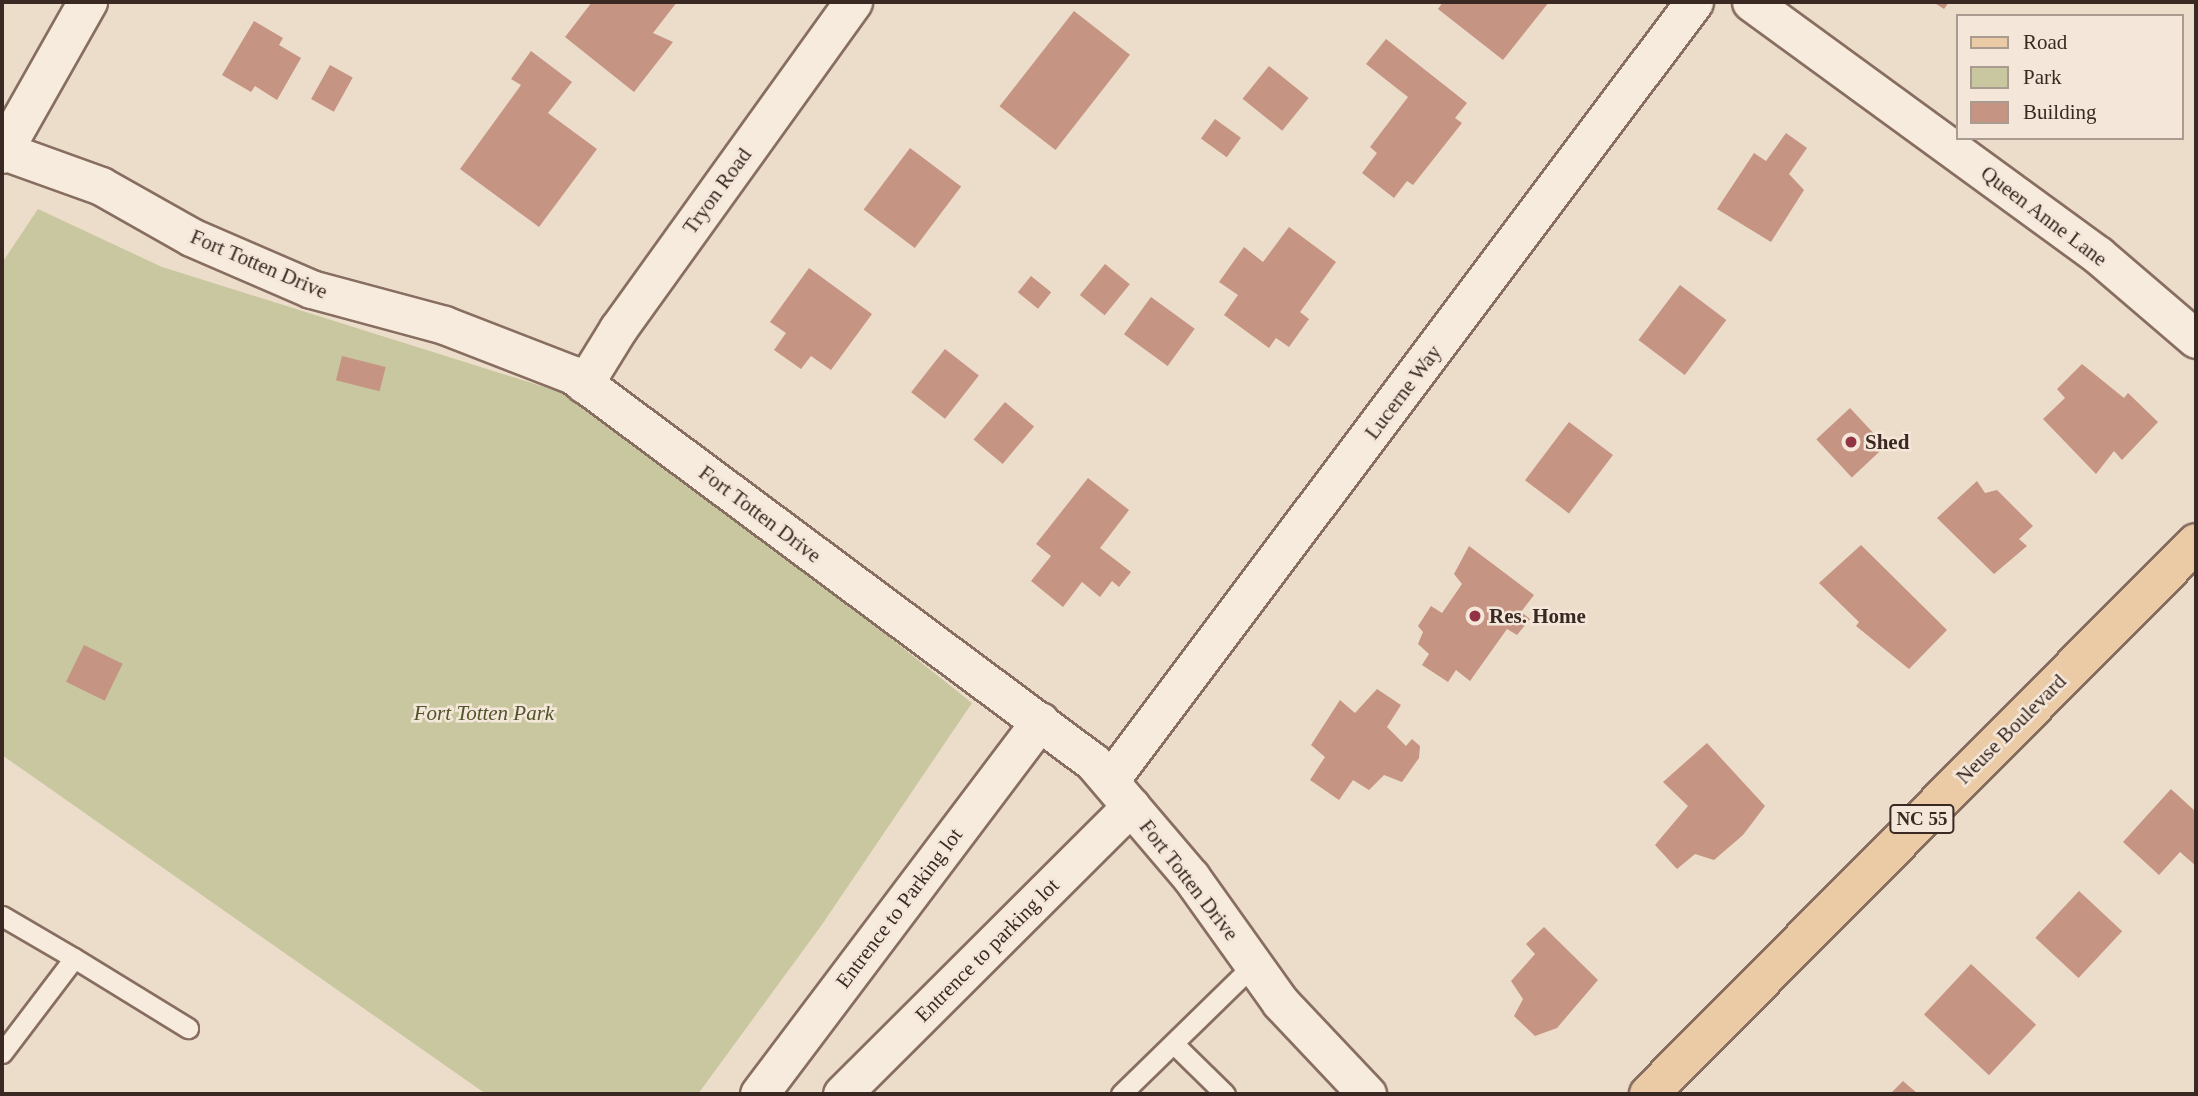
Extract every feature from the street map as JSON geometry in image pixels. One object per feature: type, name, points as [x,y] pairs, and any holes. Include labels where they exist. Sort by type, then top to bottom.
[{"type":"main road","name":"Neuse Boulevard","points":[[1648,1094],[2196,543]]},
{"type":"street","points":[[3,152],[88,2]]},
{"type":"street","name":"Tryon Road","points":[[584,384],[618,329],[853,2]]},
{"type":"street","name":"Lucerne Way","points":[[1120,793],[1694,2]]},
{"type":"street","name":"Queen Anne Lane","points":[[1751,2],[2098,255],[2196,339]]},
{"type":"street","name":"Fort Totten Drive","points":[[3,152],[101,186],[191,237],[311,289],[444,325],[573,375],[1093,762],[1191,877],[1280,1002],[1367,1094]]},
{"type":"street","name":"Entrence to Parking lot","points":[[759,1094],[1040,721]]},
{"type":"street","name":"Entrence to parking lot","points":[[842,1094],[1120,793]]},
{"type":"lane","points":[[2,916],[188,1028]]},
{"type":"lane","points":[[2,1054],[74,958]]},
{"type":"lane","points":[[1121,1094],[1254,965]]},
{"type":"lane","points":[[1174,1044],[1225,1094]]},
{"type":"green space","name":"Fort Totten Park","points":[[38,209],[162,267],[570,395],[672,464],[972,703],[821,926],[698,1094],[486,1094],[2,755],[2,263]]},
{"type":"building","points":[[592,2],[677,2],[653,33],[673,42],[634,92],[565,37]]},
{"type":"building","points":[[1443,2],[1549,2],[1503,60],[1438,9]]},
{"type":"building","points":[[1933,2],[1949,2],[1944,9]]},
{"type":"building","points":[[1074,11],[1130,55],[1055,150],[1000,106]]},
{"type":"building","points":[[254,21],[283,38],[279,45],[301,58],[277,100],[255,86],[251,92],[222,75]]},
{"type":"building","points":[[1386,39],[1467,103],[1455,118],[1462,123],[1413,185],[1407,181],[1394,198],[1362,173],[1377,153],[1370,147],[1408,97],[1366,64]]},
{"type":"building","points":[[531,51],[572,82],[548,113],[597,149],[539,227],[460,169],[521,85],[511,79]]},
{"type":"building","points":[[330,65],[353,78],[334,112],[311,99]]},
{"type":"building","points":[[1269,66],[1309,98],[1282,131],[1243,99]]},
{"type":"building","points":[[1215,119],[1241,138],[1227,157],[1201,138]]},
{"type":"building","points":[[1786,133],[1807,148],[1789,174],[1804,190],[1771,242],[1717,209],[1754,153],[1766,161]]},
{"type":"building","points":[[910,148],[961,187],[915,248],[864,209]]},
{"type":"building","points":[[1289,227],[1336,262],[1300,312],[1309,319],[1289,347],[1276,338],[1269,348],[1224,315],[1238,295],[1219,282],[1244,247],[1263,262]]},
{"type":"building","points":[[1105,264],[1130,284],[1105,315],[1080,295]]},
{"type":"building","points":[[809,268],[872,314],[831,370],[811,356],[801,369],[774,350],[786,333],[770,322]]},
{"type":"building","points":[[1031,276],[1051,292],[1038,309],[1018,292]]},
{"type":"building","points":[[1680,285],[1726,320],[1685,375],[1638,340]]},
{"type":"building","points":[[1151,297],[1195,329],[1168,366],[1124,334]]},
{"type":"building","points":[[945,349],[979,375],[945,419],[911,392]]},
{"type":"building","points":[[342,356],[386,367],[380,391],[336,380]]},
{"type":"building","points":[[2082,364],[2124,398],[2128,393],[2158,422],[2122,460],[2114,451],[2096,474],[2043,419],[2065,398],[2057,389]]},
{"type":"building","points":[[1005,402],[1034,426],[1003,464],[974,440]]},
{"type":"building","name":"Shed","points":[[1850,408],[1885,446],[1852,477],[1816,439]]},
{"type":"building","points":[[1569,422],[1613,455],[1569,513],[1525,480]]},
{"type":"building","points":[[1088,478],[1129,510],[1100,548],[1131,572],[1119,587],[1112,581],[1100,597],[1082,582],[1063,607],[1031,581],[1051,556],[1036,544]]},
{"type":"building","points":[[1977,481],[1985,493],[1997,490],[2033,526],[2019,539],[2027,546],[1994,574],[1937,518]]},
{"type":"building","points":[[1861,545],[1947,630],[1909,669],[1856,626],[1859,622],[1819,583]]},
{"type":"building","name":"Res. Home","points":[[1469,546],[1534,595],[1521,612],[1530,619],[1517,635],[1507,629],[1470,681],[1456,670],[1448,682],[1422,665],[1429,654],[1418,644],[1423,632],[1418,626],[1431,606],[1442,613],[1462,584],[1454,574]]},
{"type":"building","points":[[84,645],[123,664],[105,701],[66,682]]},
{"type":"building","points":[[1377,689],[1401,705],[1387,727],[1406,746],[1412,739],[1420,746],[1419,758],[1402,782],[1384,775],[1369,790],[1353,780],[1339,800],[1310,780],[1325,757],[1311,745],[1340,700],[1355,713]]},
{"type":"building","points":[[1707,743],[1765,806],[1743,835],[1714,860],[1695,854],[1677,869],[1655,845],[1688,806],[1663,782]]},
{"type":"building","points":[[2171,789],[2196,812],[2196,866],[2180,852],[2159,875],[2123,842]]},
{"type":"building","points":[[2079,891],[2122,931],[2079,978],[2035,938]]},
{"type":"building","points":[[1544,927],[1598,980],[1557,1028],[1535,1036],[1514,1016],[1523,999],[1511,981],[1535,954],[1526,944]]},
{"type":"building","points":[[1971,964],[2036,1025],[1989,1075],[1924,1014]]},
{"type":"building","points":[[1903,1081],[1918,1094],[1890,1094]]},
{"type":"place","name":"Shed","points":[[1851,442]]},
{"type":"place","name":"Res. Home","points":[[1475,616]]}]
